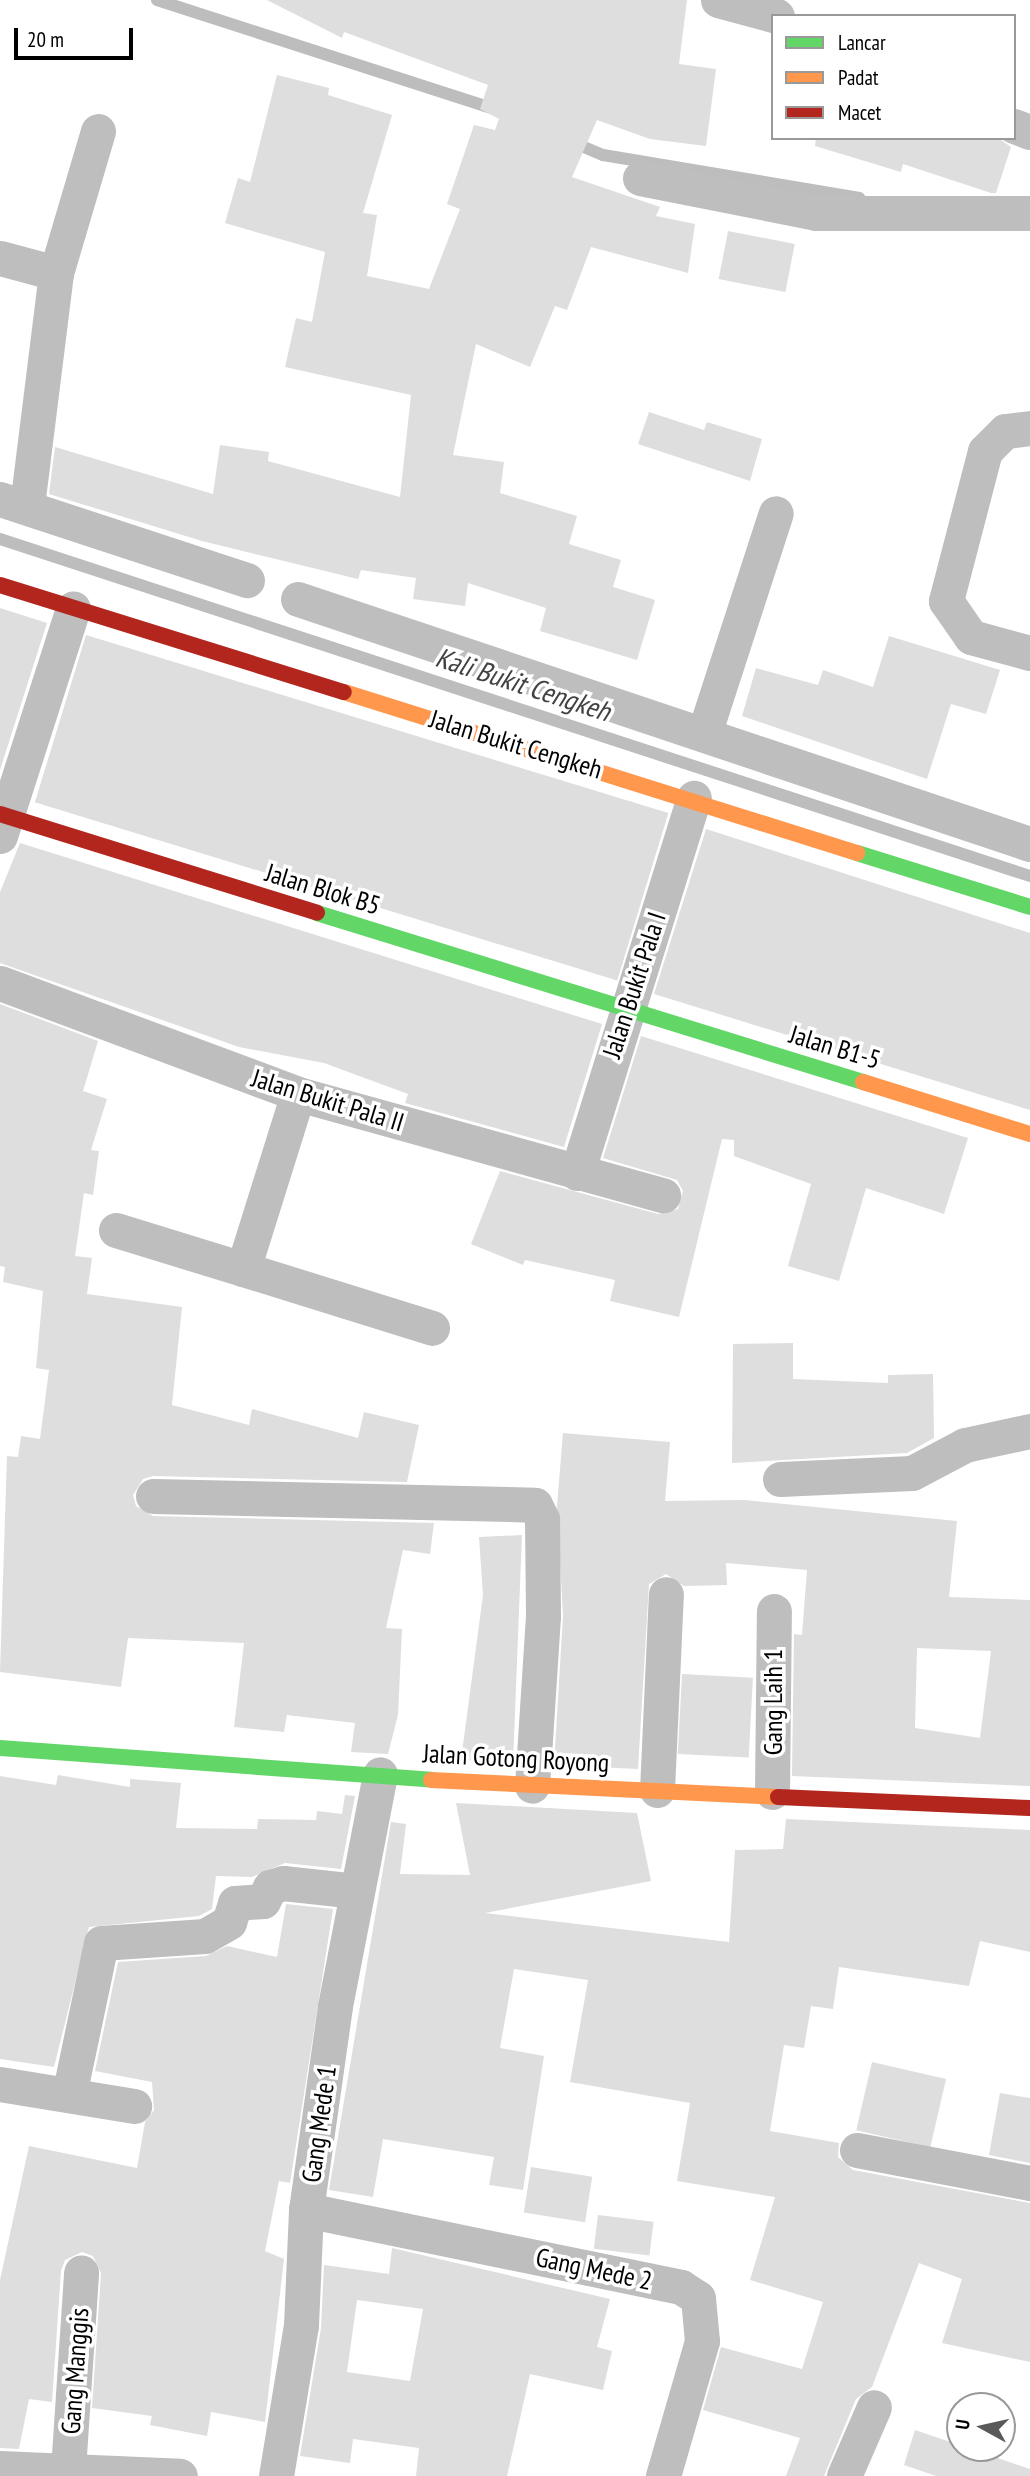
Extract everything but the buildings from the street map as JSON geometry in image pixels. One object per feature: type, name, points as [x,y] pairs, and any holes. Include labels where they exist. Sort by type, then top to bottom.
[{"type":"street","points":[[718,0],[771,14]]},
{"type":"street","points":[[98,131],[56,273],[13,503],[247,580]]},
{"type":"street","points":[[640,178],[816,213],[1030,213]]},
{"type":"street","points":[[0,258],[56,273]]},
{"type":"street","points":[[1030,428],[1005,431],[985,451],[946,601],[971,637],[1030,653]]},
{"type":"street","points":[[704,734],[776,513]]},
{"type":"street","name":"Jalan Bukit Cengkeh","points":[[0,585],[694,798],[1030,907]]},
{"type":"street","points":[[298,598],[1030,844]]},
{"type":"street","points":[[2,822],[73,608]]},
{"type":"street","name":"Jalan Bukit Pala I","points":[[577,1173],[625,1010],[694,798]]},
{"type":"street","name":"Jalan Blok B5","points":[[2,822],[625,1010]]},
{"type":"street","name":"Jalan Bukit Pala II","points":[[0,983],[298,1094],[663,1195]]},
{"type":"street","name":"Jalan B1-5","points":[[625,1010],[1030,1134]]},
{"type":"street","points":[[243,1269],[298,1094]]},
{"type":"street","points":[[116,1230],[432,1328]]},
{"type":"street","points":[[780,1479],[912,1473],[965,1445],[1030,1432]]},
{"type":"street","points":[[153,1496],[535,1505],[542,1519],[543,1616],[532,1786]]},
{"type":"street","points":[[657,1790],[666,1594]]},
{"type":"street","name":"Gang Laih 1","points":[[772,1792],[774,1611]]},
{"type":"street","name":"Jalan Gotong Royong","points":[[0,1748],[532,1786],[772,1792],[1030,1808]]},
{"type":"street","name":"Gang Mede 1","points":[[276,2476],[301,2325],[306,2210],[357,1891],[380,1774]]},
{"type":"street","points":[[69,2095],[101,1943],[205,1936],[229,1922],[234,1903],[263,1901],[270,1887],[283,1883],[357,1891]]},
{"type":"street","points":[[0,2084],[134,2106]]},
{"type":"street","points":[[858,2150],[1030,2183]]},
{"type":"street","name":"Gang Mede 2","points":[[306,2210],[681,2287],[698,2298],[702,2341],[663,2476]]},
{"type":"street","name":"Gang Manggis","points":[[48,2471],[81,2273]]},
{"type":"street","points":[[844,2476],[874,2407]]},
{"type":"street","points":[[0,2468],[180,2476]]},
{"type":"waterway","points":[[157,0],[497,110]]},
{"type":"waterway","points":[[572,142],[603,155],[859,198]]},
{"type":"waterway","name":"Kali Bukit Cengkeh","points":[[0,539],[1030,876]]},
{"type":"traffic: fast","points":[[857,853],[1030,907]]},
{"type":"traffic: fast","points":[[317,913],[863,1082]]},
{"type":"traffic: fast","points":[[0,1748],[431,1780]]},
{"type":"traffic: slow","points":[[344,692],[857,853]]},
{"type":"traffic: slow","points":[[863,1082],[1030,1134]]},
{"type":"traffic: slow","points":[[431,1780],[778,1797]]},
{"type":"traffic: jam","points":[[0,585],[344,692]]},
{"type":"traffic: jam","points":[[0,814],[317,913]]},
{"type":"traffic: jam","points":[[778,1797],[1030,1808]]}]
